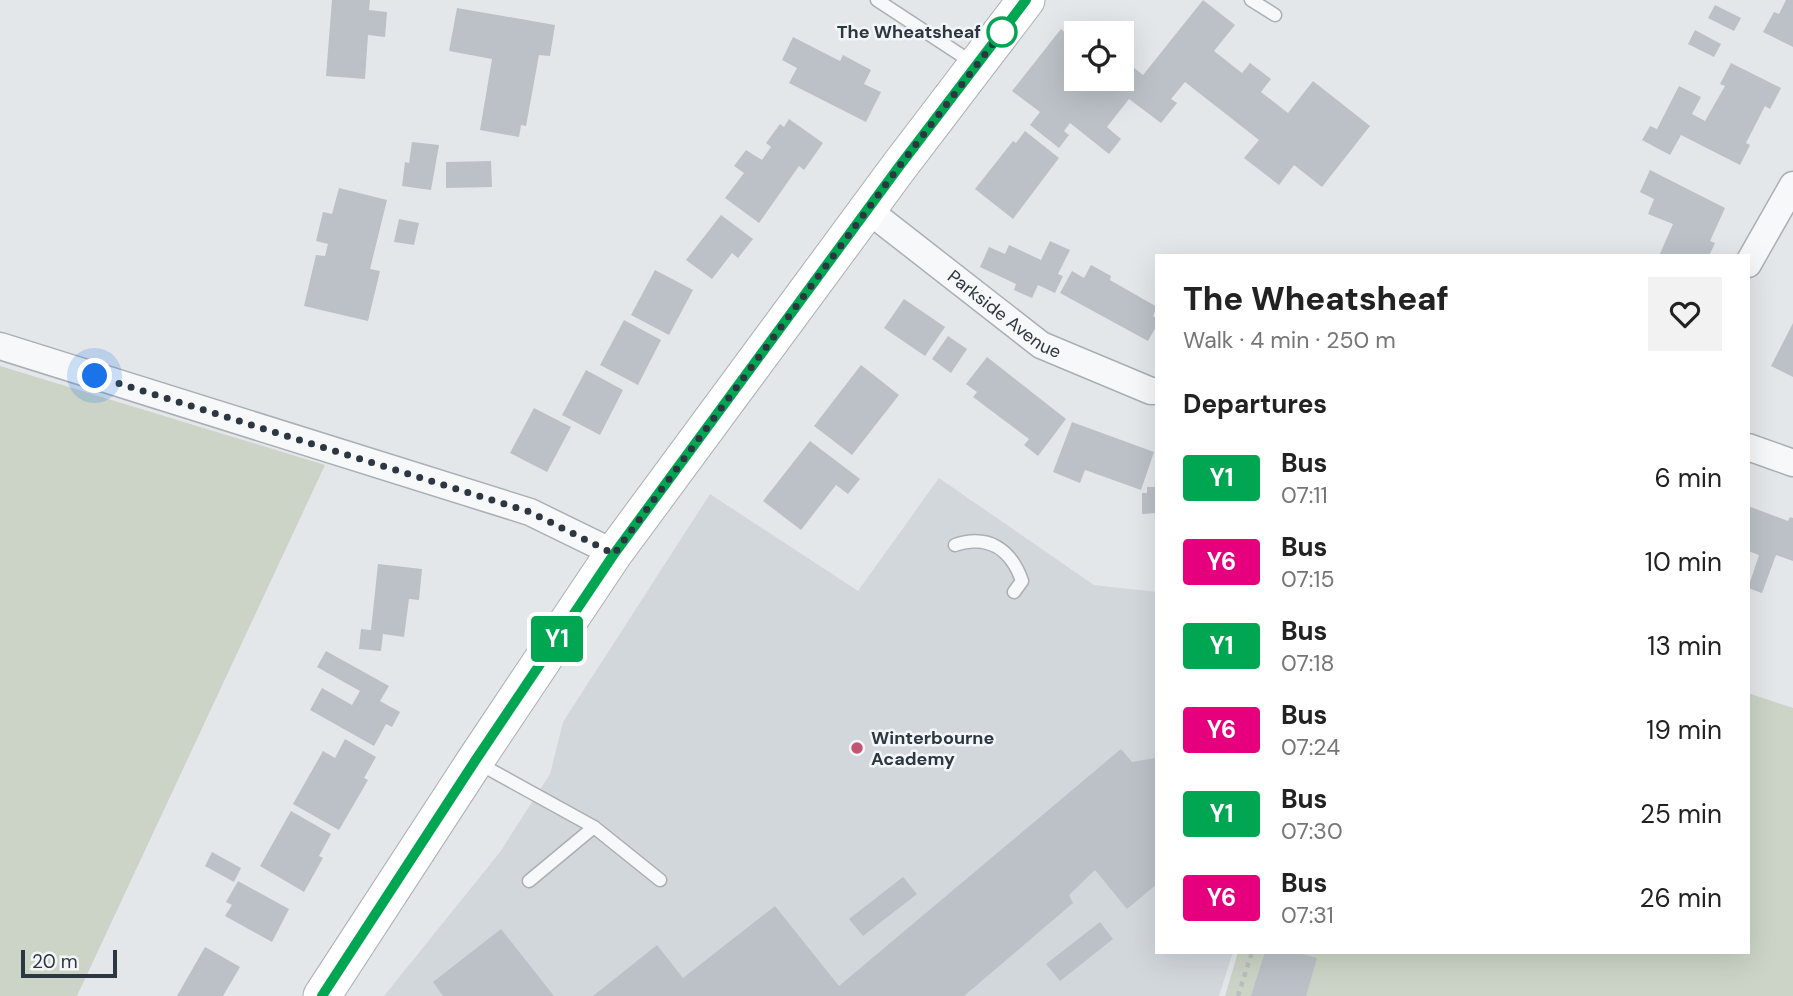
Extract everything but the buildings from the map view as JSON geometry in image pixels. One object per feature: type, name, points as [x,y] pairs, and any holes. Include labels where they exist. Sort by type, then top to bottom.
[{"type":"main road","points":[[322,996],[614,554],[1026,0]]},
{"type":"street","points":[[1750,260],[1793,185]]},
{"type":"street","name":"Parkside Avenue","points":[[868,210],[1041,345],[1155,391]]},
{"type":"street","points":[[0,346],[530,512],[614,554]]},
{"type":"street","points":[[1750,448],[1793,463]]},
{"type":"lane","points":[[877,0],[976,65]]},
{"type":"lane","points":[[1251,0],[1275,15]]},
{"type":"lane","points":[[955,545],[968,541],[984,541],[1010,557],[1022,581],[1014,592]]},
{"type":"lane","points":[[475,761],[594,827],[660,880]]},
{"type":"lane","points":[[529,881],[594,827]]},
{"type":"path","points":[[1238,996],[1250,954]]},
{"type":"shaded area","name":"Winterbourne Academy","points":[[939,478],[1094,585],[1155,592],[1155,954],[1232,954],[1219,996],[384,996],[500,852],[550,774],[563,722],[710,494],[858,591]]},
{"type":"green space","points":[[0,366],[325,465],[77,996],[0,996]]},
{"type":"green space","points":[[1750,694],[1793,708],[1793,996],[1225,996],[1237,954],[1750,954]]},
{"type":"bus line","name":"Y1","points":[[322,996],[614,554],[898,168],[1026,0]]},
{"type":"place","name":"The Wheatsheaf","points":[[1002,32]]},
{"type":"place","name":"Winterbourne Academy","points":[[857,748]]},
{"type":"route","points":[[95,376],[530,512],[614,554],[898,168],[1002,32]]}]
